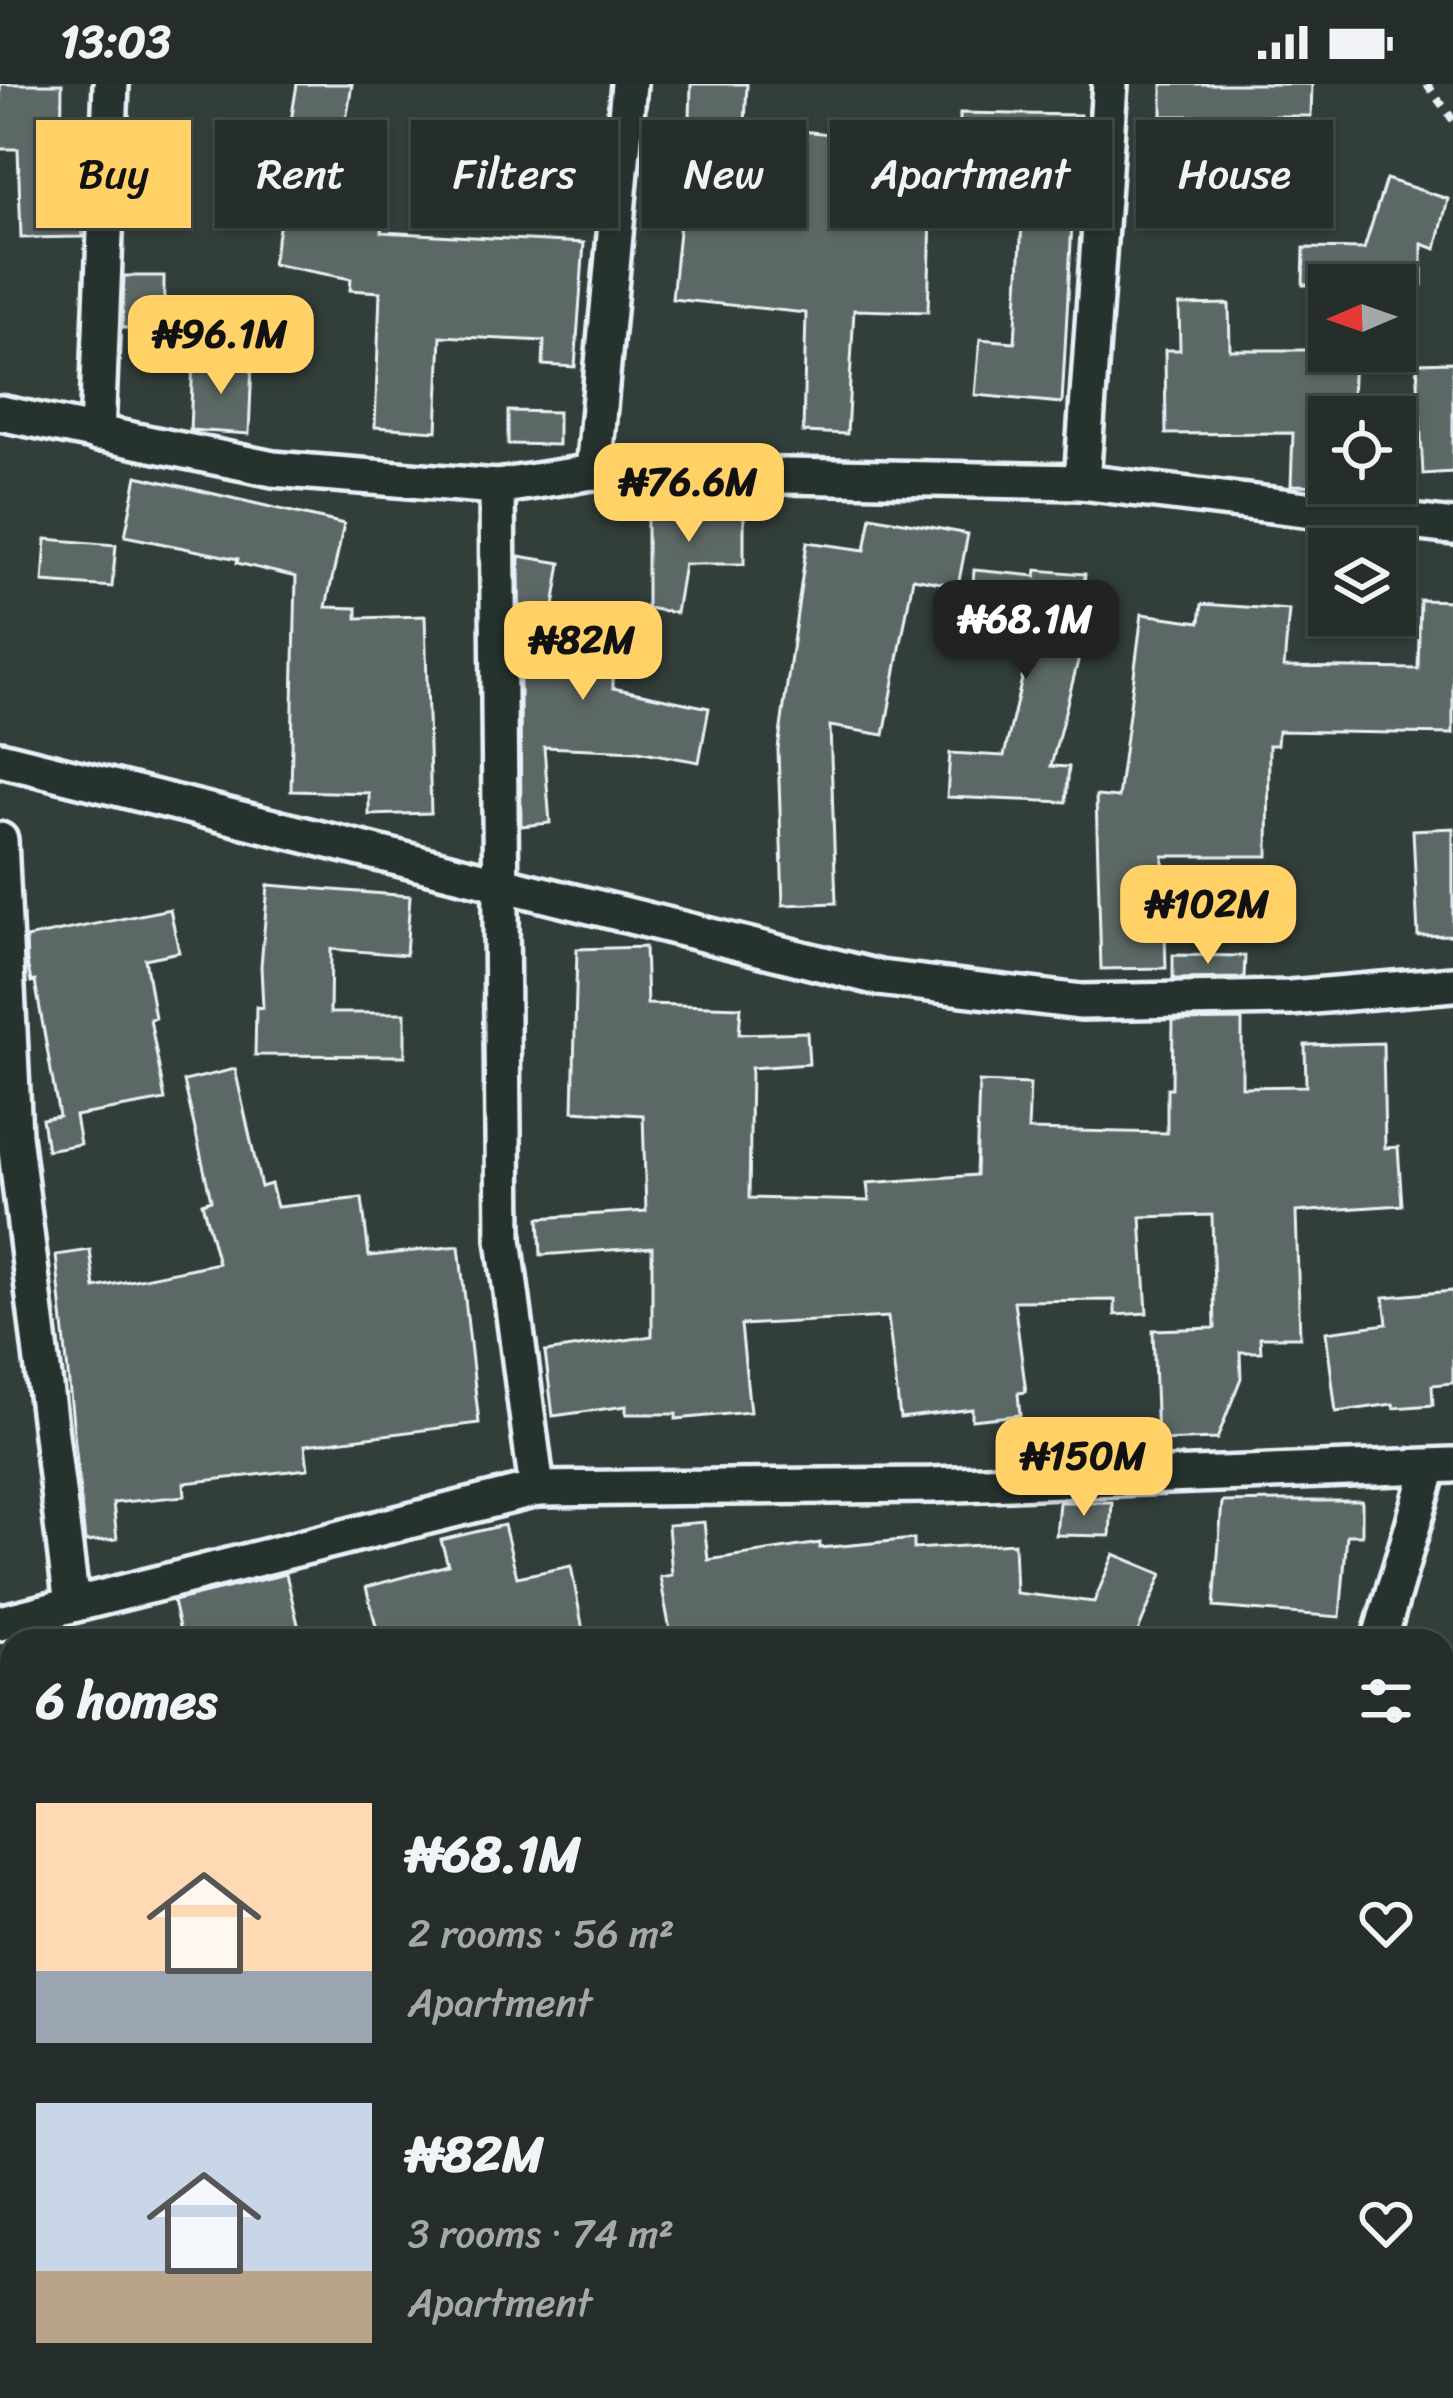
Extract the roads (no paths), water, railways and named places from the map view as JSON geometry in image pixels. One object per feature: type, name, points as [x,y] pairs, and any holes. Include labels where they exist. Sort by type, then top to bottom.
[{"type":"street","points":[[97,434],[111,84]]},
{"type":"street","points":[[593,472],[629,84]]},
{"type":"street","points":[[1082,482],[1110,84]]},
{"type":"street","points":[[0,413],[273,470],[497,487],[593,472],[1082,482],[1453,527]]},
{"type":"street","points":[[497,487],[504,1239],[537,1489]]},
{"type":"street","points":[[0,759],[879,978],[1082,1002],[1290,998],[1453,984]]},
{"type":"street","points":[[0,840],[7,1137],[72,1605]]},
{"type":"street","points":[[0,1624],[537,1489],[931,1485],[1442,1466],[1383,1629]]}]
